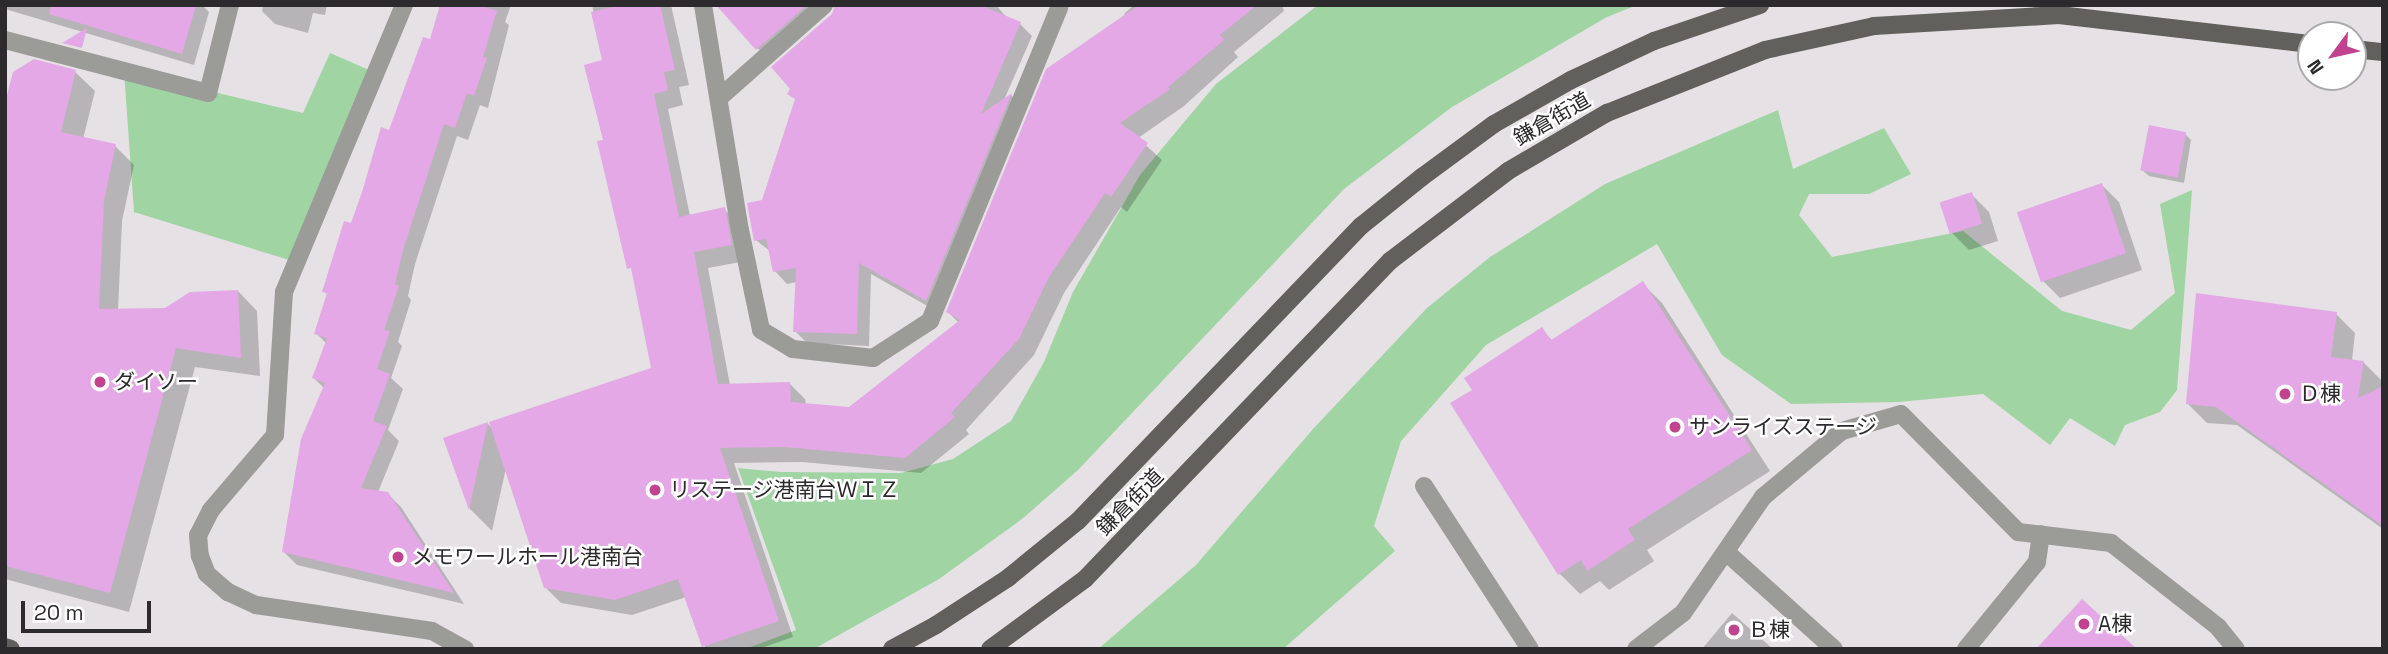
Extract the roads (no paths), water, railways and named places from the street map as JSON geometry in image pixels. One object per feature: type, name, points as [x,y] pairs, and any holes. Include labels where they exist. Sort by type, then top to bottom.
[{"type":"main road","name":"鎌倉街道","points":[[892,649],[936,625],[1008,578],[1078,521],[1361,226],[1422,177],[1494,124],[1572,80],[1654,41],[1760,5]]},
{"type":"main road","name":"鎌倉街道","points":[[990,649],[1086,579],[1391,261],[1508,171],[1608,113],[1765,50],[1874,26],[2059,15],[2297,42]]},
{"type":"main road","points":[[5,647],[11,649]]},
{"type":"street","points":[[5,40],[208,93],[230,5]]},
{"type":"street","points":[[404,5],[284,292],[275,435],[211,510],[198,535],[200,556],[207,574],[228,592],[256,606],[432,631],[465,649]]},
{"type":"street","points":[[702,5],[740,230],[761,330],[793,349],[873,358],[930,321],[1060,6]]},
{"type":"street","points":[[719,98],[824,5]]},
{"type":"street","points":[[1636,649],[1683,613],[1763,497],[1842,431],[1901,414],[2018,532],[2110,542],[2218,627],[2236,649]]},
{"type":"street","points":[[1424,486],[1530,649]]},
{"type":"street","points":[[1966,649],[2037,562],[2041,534]]},
{"type":"street","points":[[1726,552],[1834,649]]},
{"type":"place","name":"ダイソー","points":[[100,382]]},
{"type":"place","name":"Ｄ棟","points":[[2285,394]]},
{"type":"place","name":"サンライズステージ","points":[[1675,427]]},
{"type":"place","name":"リステージ港南台ＷＩＺ","points":[[655,490]]},
{"type":"place","name":"メモワールホール港南台","points":[[398,557]]},
{"type":"place","name":"A棟","points":[[2084,624]]},
{"type":"place","name":"Ｂ棟","points":[[1734,630]]}]
